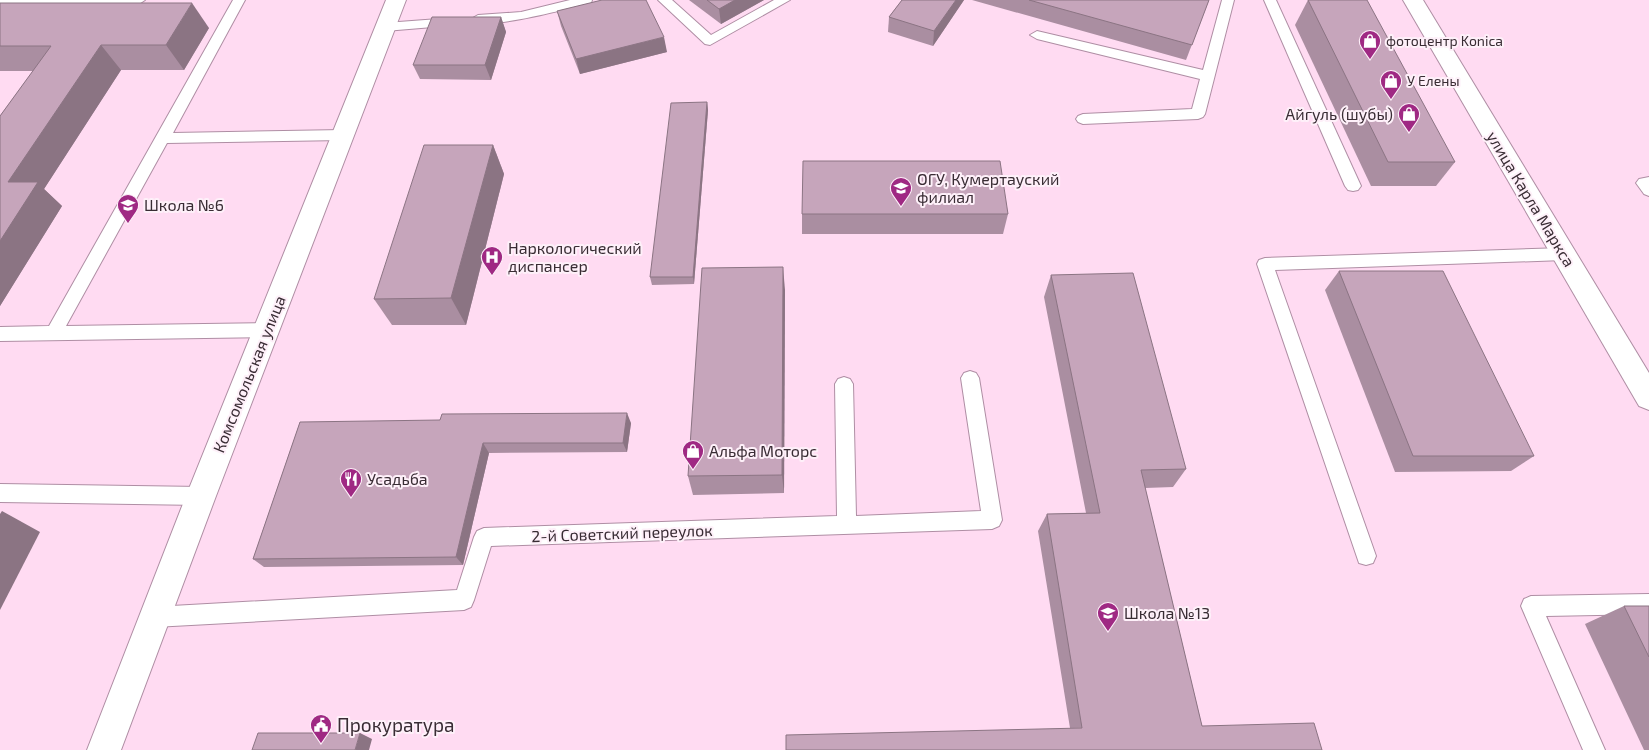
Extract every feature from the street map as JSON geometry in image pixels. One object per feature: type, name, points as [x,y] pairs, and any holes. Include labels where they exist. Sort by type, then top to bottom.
[{"type":"street","name":"Комсомольская улица","points":[[104,750],[200,496],[396,0]]},
{"type":"street","name":"улица Карла Маркса","points":[[1413,0],[1649,398]]},
{"type":"lane","points":[[0,2],[139,0]]},
{"type":"lane","points":[[54,333],[239,0]]},
{"type":"lane","points":[[385,27],[520,16],[586,0]]},
{"type":"lane","points":[[664,0],[710,41],[784,0]]},
{"type":"lane","points":[[1083,120],[1198,114],[1228,0]]},
{"type":"lane","points":[[1270,0],[1353,186]]},
{"type":"lane","points":[[1037,35],[1208,76]]},
{"type":"lane","points":[[162,138],[343,135]]},
{"type":"lane","points":[[1649,182],[1644,182],[1649,190]]},
{"type":"lane","points":[[1366,556],[1265,264],[1564,254]]},
{"type":"lane","points":[[0,334],[266,330]]},
{"type":"lane","name":"2-й Советский переулок","points":[[154,617],[464,600],[484,537],[992,520],[970,378]]},
{"type":"lane","points":[[844,384],[847,526]]},
{"type":"lane","points":[[0,493],[200,496]]},
{"type":"lane","points":[[1594,750],[1531,606],[1649,604]]},
{"type":"building","points":[[602,0],[646,0],[664,37],[576,59],[557,11]]},
{"type":"building","points":[[707,0],[735,0],[719,9]]},
{"type":"building","points":[[902,0],[956,0],[934,31],[889,17]]},
{"type":"building","points":[[1029,0],[1209,0],[1192,45]]},
{"type":"building","points":[[1308,0],[1367,0],[1455,162],[1388,162]]},
{"type":"building","points":[[0,3],[192,3],[166,45],[101,45],[8,182],[38,182],[0,241],[0,116],[51,46],[0,46]]},
{"type":"building","points":[[432,17],[501,17],[485,65],[413,65]]},
{"type":"building","points":[[707,102],[693,277],[650,277],[671,103]]},
{"type":"building","points":[[424,145],[493,145],[451,298],[374,299]]},
{"type":"building","name":"ОГУ, Кумертауский филиал","points":[[803,161],[1000,161],[1008,214],[802,214]]},
{"type":"building","points":[[783,267],[782,475],[688,476],[702,268]]},
{"type":"building","points":[[1339,271],[1443,271],[1534,456],[1413,456]]},
{"type":"building","points":[[1133,273],[1186,469],[1141,470],[1202,726],[1314,723],[1322,750],[786,750],[786,735],[1082,728],[1047,514],[1100,513],[1051,275]]},
{"type":"building","points":[[627,413],[623,443],[483,443],[456,557],[253,559],[300,422],[440,420],[442,414]]},
{"type":"building","points":[[1624,606],[1649,606],[1649,657]]},
{"type":"building","points":[[258,733],[360,733],[355,750],[252,750]]},
{"type":"place","name":"фотоцентр Konica","points":[[1370,60]]},
{"type":"place","name":"У Елены","points":[[1391,100]]},
{"type":"place","name":"Айгуль (шубы)","points":[[1409,133]]},
{"type":"place","name":"ОГУ, Кумертауский филиал","points":[[901,207]]},
{"type":"place","name":"Школа №6","points":[[128,224]]},
{"type":"place","name":"Наркологический диспансер","points":[[492,276]]},
{"type":"place","name":"Альфа Моторс","points":[[693,470]]},
{"type":"place","name":"Усадьба","points":[[351,498]]},
{"type":"place","name":"Школа №13","points":[[1108,632]]},
{"type":"place","name":"Прокуратура","points":[[321,744]]}]
